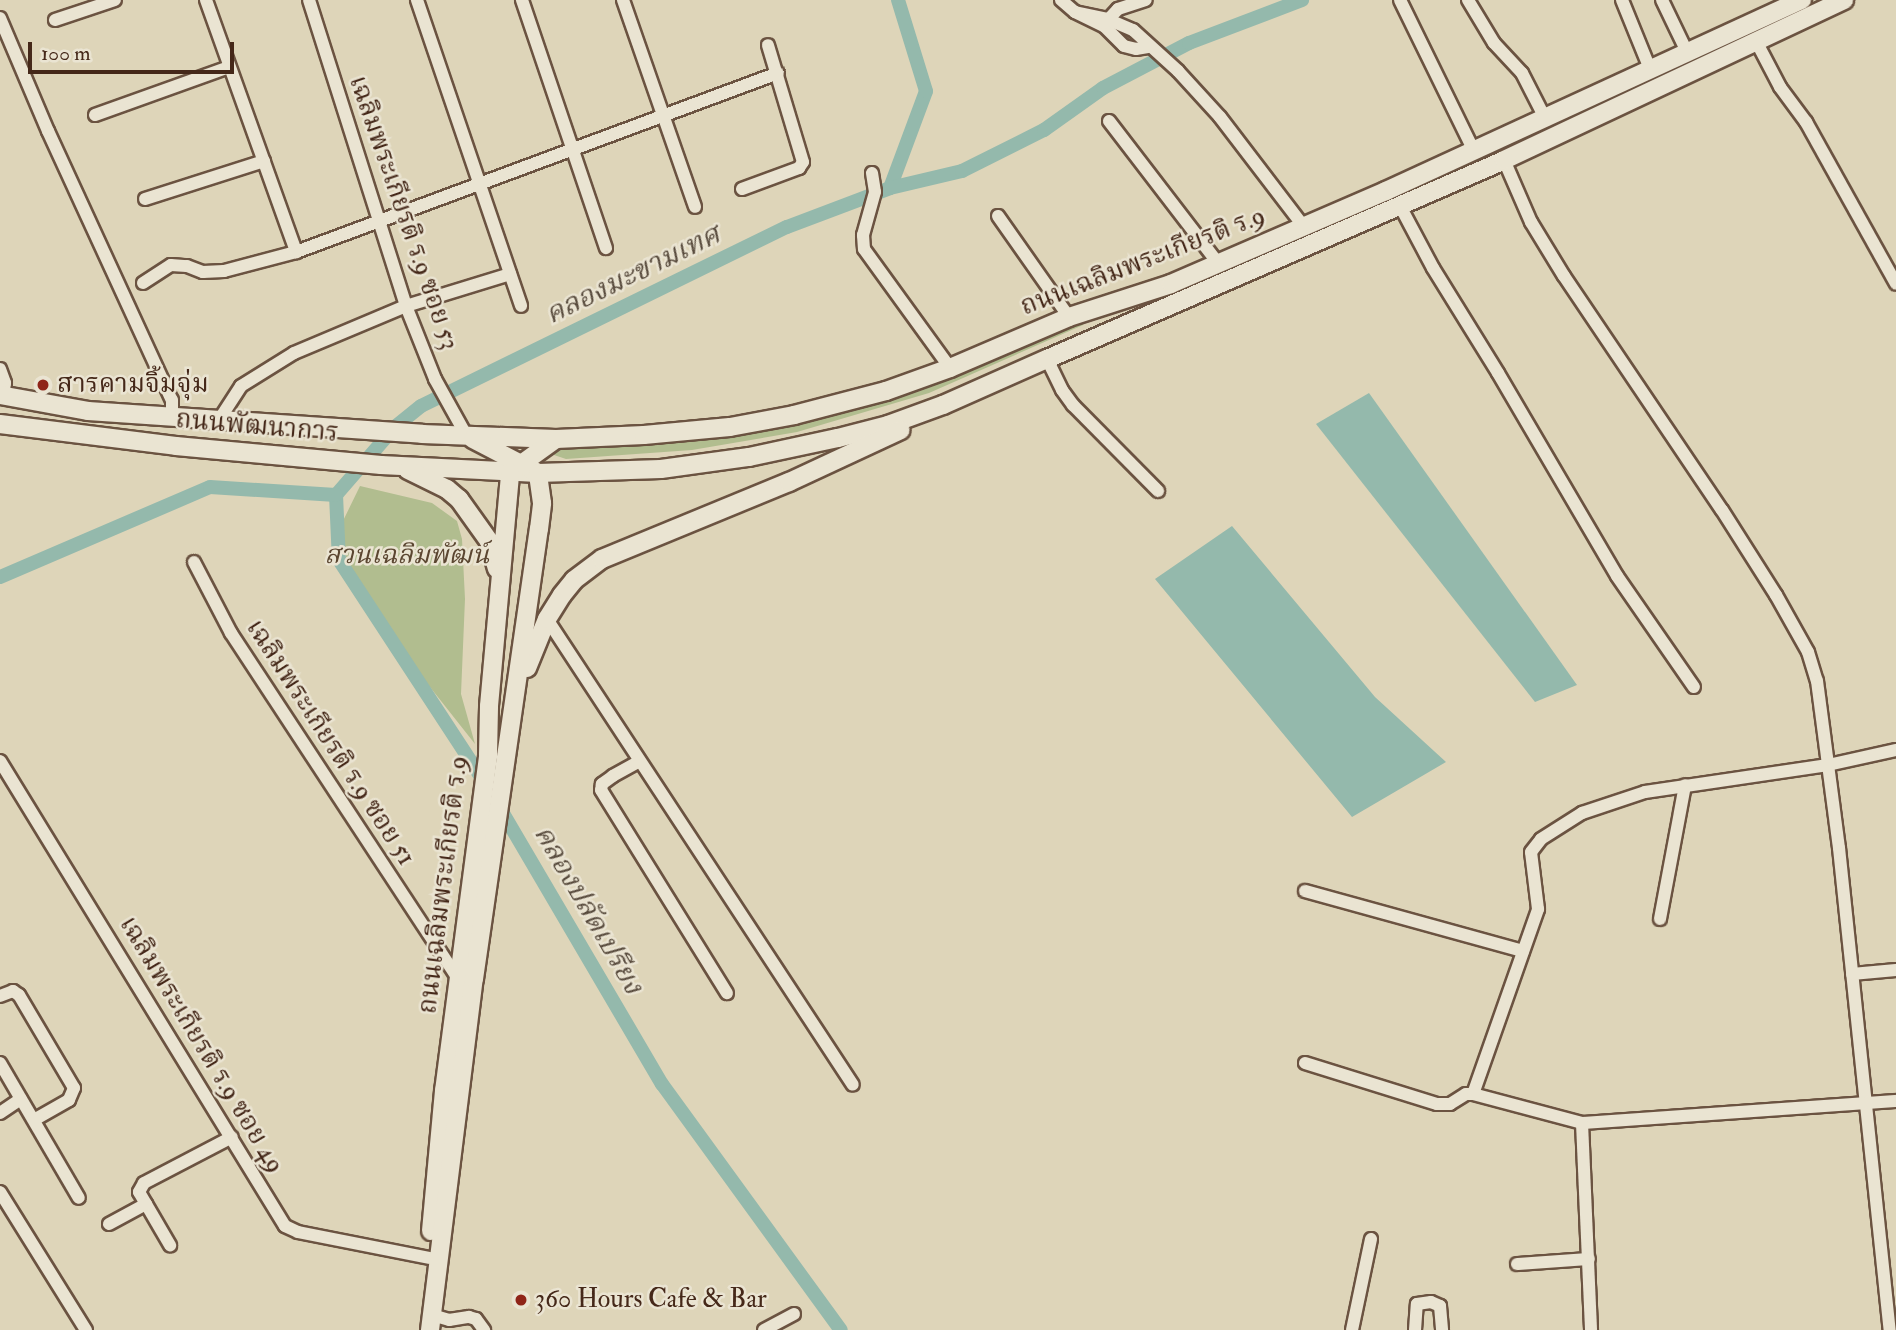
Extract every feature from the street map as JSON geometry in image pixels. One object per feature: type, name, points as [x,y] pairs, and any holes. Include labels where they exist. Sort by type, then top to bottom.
[{"type":"main road","name":"ถนนเฉลิมพระเกียรติ ร.9","points":[[466,435],[556,439],[644,435],[730,426],[794,415],[886,391],[950,368],[1069,317],[1171,284],[1304,227],[1802,0]]},
{"type":"main road","name":"ถนนเฉลิมพระเกียรติ ร.9","points":[[431,1323],[486,842],[488,755],[499,579],[516,468],[538,473],[661,469],[749,457],[888,425],[943,405],[1504,160],[1844,0]]},
{"type":"main road","points":[[1495,141],[1504,160]]},
{"type":"main road","name":"ถนนพัฒนาการ","points":[[2,396],[88,411],[466,435]]},
{"type":"main road","points":[[517,691],[547,619],[574,580],[601,559],[789,482],[899,432],[943,405]]},
{"type":"main road","name":"ถนนพัฒนาการ","points":[[0,424],[176,446],[381,465],[516,468]]},
{"type":"main road","points":[[466,435],[516,468],[556,439]]},
{"type":"main road","points":[[400,466],[447,489],[459,499],[489,541],[499,579]]},
{"type":"main road","name":"ถนนเฉลิมพระเกียรติ ร.9","points":[[419,1330],[458,978],[486,842],[503,776],[517,691],[542,503],[538,473]]},
{"type":"street","points":[[55,20],[115,0]]},
{"type":"street","points":[[206,0],[296,253]]},
{"type":"street","name":"เฉลิมพระเกียรติ ร.9 ซอย 53","points":[[309,0],[407,306],[435,379],[466,435]]},
{"type":"street","points":[[417,0],[521,306]]},
{"type":"street","points":[[522,0],[606,248]]},
{"type":"street","points":[[623,0],[661,116],[695,207]]},
{"type":"street","points":[[1061,0],[1075,12],[1133,30],[1178,71],[1220,117],[1304,227]]},
{"type":"street","points":[[1106,22],[1118,9],[1146,0]]},
{"type":"street","points":[[1400,0],[1474,150]]},
{"type":"street","points":[[1468,0],[1494,43],[1522,73],[1545,118]]},
{"type":"street","points":[[1622,0],[1650,69]]},
{"type":"street","points":[[1662,0],[1687,52]]},
{"type":"street","points":[[0,18],[48,131],[172,400],[172,416]]},
{"type":"street","points":[[1756,41],[1780,86],[1806,122],[1896,284]]},
{"type":"street","points":[[742,190],[799,168],[803,162],[768,45]]},
{"type":"street","points":[[95,115],[229,67]]},
{"type":"street","points":[[144,283],[170,265],[187,266],[203,272],[224,271],[296,253],[778,73]]},
{"type":"street","points":[[1109,121],[1218,263]]},
{"type":"street","points":[[1504,160],[1531,222],[1722,510],[1796,628],[1817,681],[1853,974],[1865,1103],[1891,1286],[1890,1330]]},
{"type":"street","points":[[145,199],[264,161]]},
{"type":"street","points":[[872,173],[875,191],[865,228],[864,249],[950,368]]},
{"type":"street","points":[[1399,204],[1433,268],[1499,373],[1617,576],[1693,687]]},
{"type":"street","points":[[998,216],[1069,317]]},
{"type":"street","points":[[219,420],[241,386],[293,353],[407,306],[510,274]]},
{"type":"street","points":[[1048,359],[1062,390],[1073,405],[1158,491]]},
{"type":"street","points":[[0,369],[5,383],[2,396]]},
{"type":"street","name":"เฉลิมพระเกียรติ ร.9 ซอย 51","points":[[194,562],[231,633],[458,978]]},
{"type":"street","points":[[547,619],[638,762],[722,882],[853,1086]]},
{"type":"street","points":[[1473,1094],[1538,909],[1531,852],[1541,839],[1582,813],[1645,792],[1828,765],[1896,750]]},
{"type":"street","name":"เฉลิมพระเกียรติ ร.9 ซอย 49","points":[[0,761],[285,1226],[298,1232],[429,1258]]},
{"type":"street","points":[[638,762],[602,784],[601,790],[727,993]]},
{"type":"street","points":[[1660,919],[1685,785]]},
{"type":"street","points":[[1305,891],[1523,951]]},
{"type":"street","points":[[1853,974],[1896,970]]},
{"type":"street","points":[[0,996],[13,991],[19,995],[74,1088],[69,1100],[34,1120]]},
{"type":"street","points":[[0,1063],[79,1198]]},
{"type":"street","points":[[1305,1063],[1437,1104],[1450,1104],[1466,1094],[1473,1094],[1582,1123],[1896,1101]]},
{"type":"street","points":[[0,1112],[21,1099]]},
{"type":"street","points":[[1582,1123],[1591,1330]]},
{"type":"street","points":[[170,1245],[139,1192],[144,1183],[232,1137]]},
{"type":"street","points":[[0,1192],[86,1330]]},
{"type":"street","points":[[109,1224],[146,1204]]},
{"type":"street","points":[[1352,1330],[1371,1239]]},
{"type":"street","points":[[1517,1265],[1589,1259]]},
{"type":"street","points":[[1415,1330],[1417,1304],[1432,1302],[1440,1306],[1442,1330]]},
{"type":"street","points":[[764,1330],[794,1314]]},
{"type":"street","points":[[431,1323],[469,1317],[476,1319],[484,1330]]},
{"type":"green space","points":[[1087,318],[1083,325],[929,393],[797,432],[692,450],[566,459],[551,454],[560,449],[626,446],[738,434]]},
{"type":"green space","name":"สวนเฉลิมพัฒน์","points":[[360,486],[432,503],[457,521],[462,539],[465,599],[461,694],[475,744],[415,668],[356,580],[342,548],[341,525]]},
{"type":"water","points":[[1369,393],[1577,685],[1535,702],[1316,424]]},
{"type":"water","points":[[1232,526],[1375,697],[1446,762],[1352,817],[1155,579]]},
{"type":"waterway","points":[[890,188],[926,91],[898,0]]},
{"type":"waterway","name":"คลองมะขามเทศ","points":[[336,495],[395,427],[421,406],[787,227],[890,188],[962,171],[1044,130],[1103,88],[1189,43],[1302,0]]},
{"type":"waterway","name":"คลองมะขามเทศ","points":[[0,577],[210,487],[336,495]]},
{"type":"waterway","name":"คลองปลัดเปรียง","points":[[336,495],[339,560],[487,786]]},
{"type":"waterway","name":"คลองปลัดเปรียง","points":[[497,803],[662,1084],[841,1330]]},
{"type":"place","name":"สารคามจิ้มจุ่ม","points":[[43,385]]},
{"type":"place","name":"360 Hours Cafe & Bar","points":[[521,1300]]}]
